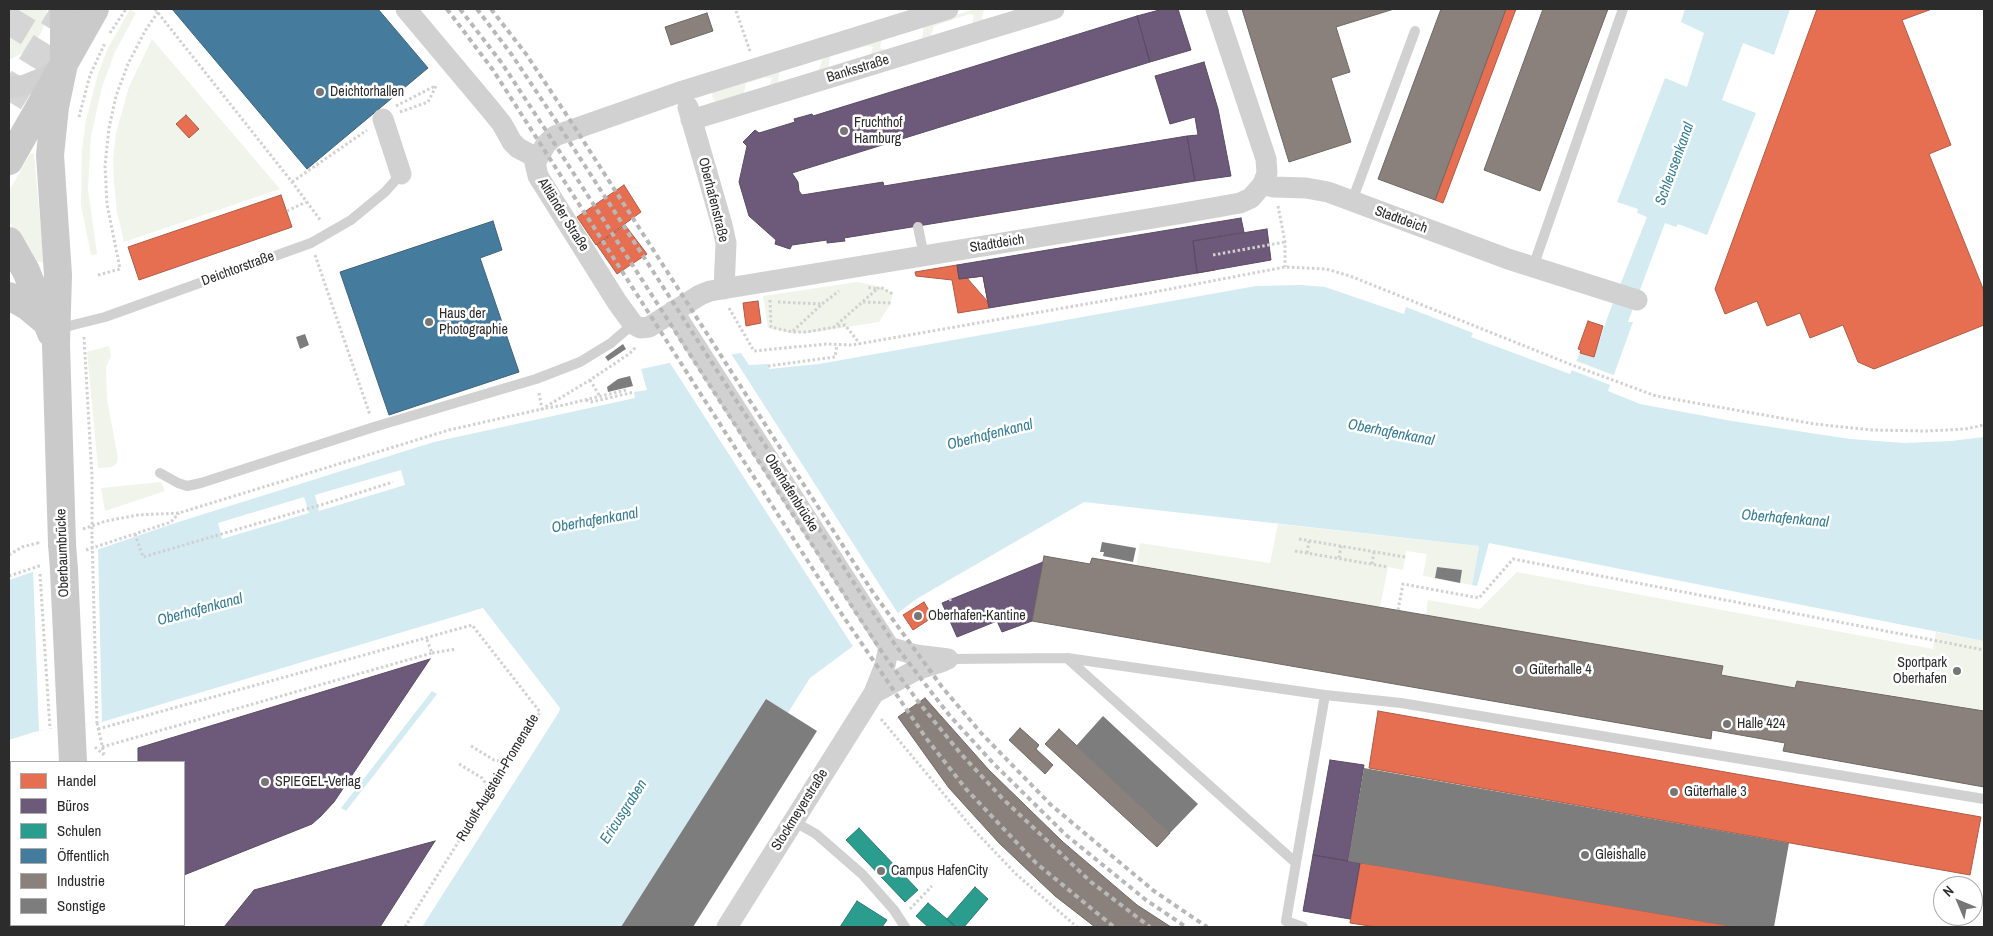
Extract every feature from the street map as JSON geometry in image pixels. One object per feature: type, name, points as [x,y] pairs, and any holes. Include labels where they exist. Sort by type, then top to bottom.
[{"type":"main road","points":[[64,9],[64,64]]},
{"type":"main road","points":[[9,161],[96,9]]},
{"type":"main road","name":"Oberbaumbrücke","points":[[64,64],[55,107],[50,155],[58,275],[52,331],[50,544],[60,727],[73,761]]},
{"type":"main road","name":"Oberbaumbrücke","points":[[9,241],[26,271],[52,331]]},
{"type":"main road","points":[[9,296],[27,306],[52,331]]},
{"type":"street","points":[[406,9],[502,124],[512,142],[524,152],[536,158],[546,144],[555,136],[683,91],[948,9]]},
{"type":"street","name":"Banksstraße","points":[[691,120],[1054,9]]},
{"type":"street","points":[[1216,9],[1266,159],[1269,186]]},
{"type":"street","points":[[9,88],[24,85],[45,77],[64,64]]},
{"type":"street","points":[[683,91],[691,120]]},
{"type":"street","points":[[387,114],[401,174]]},
{"type":"street","name":"Oberhafenstraße","points":[[691,120],[726,243],[724,289]]},
{"type":"street","name":"Altländer Straße","points":[[536,158],[538,176],[617,302],[641,326]]},
{"type":"street","name":"Stadtdeich","points":[[724,289],[769,291],[924,256],[1240,203],[1269,186],[1306,188],[1328,192],[1508,259],[1627,297]]},
{"type":"street","points":[[641,326],[673,311],[700,295],[724,289]]},
{"type":"street","name":"Oberhafenbrücke","points":[[673,311],[889,646]]},
{"type":"street","points":[[889,646],[916,655],[948,659]]},
{"type":"street","name":"Stockmeyerstraße","points":[[727,927],[871,698],[885,665],[889,646]]},
{"type":"street","name":"Stockmeyerstraße","points":[[871,698],[916,670],[948,659]]},
{"type":"lane","points":[[1533,267],[1623,9]]},
{"type":"lane","points":[[1352,201],[1415,31]]},
{"type":"lane","name":"Deichtorstraße","points":[[52,331],[105,317],[329,234],[369,206],[401,174]]},
{"type":"lane","points":[[918,227],[924,256]]},
{"type":"lane","points":[[160,474],[187,486],[201,483],[374,427],[536,380],[580,362],[641,326]]},
{"type":"lane","points":[[948,659],[1067,658],[1401,703],[1984,799]]},
{"type":"lane","points":[[1067,658],[1296,863]]},
{"type":"lane","points":[[1303,927],[1286,921],[1325,694]]},
{"type":"lane","points":[[793,821],[816,834],[857,869],[894,910],[902,923]]},
{"type":"path","points":[[78,124],[90,75],[108,36],[126,9]]},
{"type":"path","points":[[98,275],[120,269],[107,204],[105,166],[109,128],[116,96],[128,64],[157,11],[292,182],[329,234]]},
{"type":"path","points":[[736,11],[743,32]]},
{"type":"path","points":[[292,182],[387,114],[436,86],[428,102],[387,114]]},
{"type":"path","points":[[1269,186],[1285,242],[1285,267]]},
{"type":"path","points":[[287,210],[306,202]]},
{"type":"path","points":[[311,242],[374,427]]},
{"type":"path","points":[[1213,255],[1285,242]]},
{"type":"path","points":[[724,289],[729,308],[754,351],[860,344],[1285,267],[1326,269],[1350,276],[1572,365],[1656,396],[1815,424],[1872,430],[1927,431],[1965,429],[1984,425]]},
{"type":"path","points":[[859,285],[877,289],[880,287],[893,294]]},
{"type":"path","points":[[833,328],[877,289]]},
{"type":"path","points":[[792,332],[822,304],[841,290]]},
{"type":"path","points":[[822,304],[769,291],[771,326],[792,332],[845,325],[860,344]]},
{"type":"path","points":[[862,302],[891,302]]},
{"type":"path","points":[[83,323],[92,477],[91,526],[97,723],[104,754]]},
{"type":"path","points":[[542,409],[629,354],[641,341],[641,326]]},
{"type":"path","points":[[768,366],[835,357],[837,345]]},
{"type":"path","points":[[590,380],[599,395]]},
{"type":"path","points":[[91,526],[138,515],[179,513],[277,481],[449,430],[626,390]]},
{"type":"path","points":[[586,399],[591,402],[634,392]]},
{"type":"path","points":[[538,393],[542,409]]},
{"type":"path","points":[[276,474],[277,481]]},
{"type":"path","points":[[135,534],[143,557],[392,482]]},
{"type":"path","points":[[206,496],[208,504]]},
{"type":"path","points":[[122,538],[171,522],[179,513]]},
{"type":"path","points":[[1299,540],[1404,557]]},
{"type":"path","points":[[1307,553],[1309,541]]},
{"type":"path","points":[[9,555],[22,547],[50,544]]},
{"type":"path","points":[[1339,558],[1341,546]]},
{"type":"path","points":[[1295,551],[1388,567]]},
{"type":"path","points":[[1372,564],[1374,552]]},
{"type":"path","points":[[1398,610],[1403,584],[1479,598],[1513,559],[1984,650]]},
{"type":"path","points":[[39,561],[60,727]]},
{"type":"path","name":"Rudolf-Augstein-Promenade","points":[[98,729],[472,625],[540,712],[406,927]]},
{"type":"path","points":[[426,637],[432,653]]},
{"type":"path","points":[[102,747],[432,653],[456,649]]},
{"type":"path","points":[[871,698],[973,829],[1016,874],[1077,927]]},
{"type":"path","points":[[471,746],[494,760],[509,763]]},
{"type":"path","points":[[459,764],[482,778],[491,791]]},
{"type":"path","points":[[902,923],[932,886]]},
{"type":"shaded area","points":[[9,9],[47,9],[46,20],[41,33],[33,44],[26,51],[9,60]]},
{"type":"shaded area","points":[[130,9],[136,13],[115,52],[102,87],[91,136],[88,189],[97,254],[91,255],[81,205],[82,150],[86,120],[98,74],[107,50]]},
{"type":"shaded area","points":[[975,9],[984,9],[982,19],[987,19],[971,27],[974,15],[969,14],[934,26],[929,40],[869,60],[873,47],[867,46],[830,56],[828,71],[768,90],[772,78],[764,78],[746,83],[743,97],[716,103],[712,96],[713,92],[780,69],[778,81],[782,82],[819,70],[823,57],[882,37],[880,48],[886,50],[922,39],[924,25]]},
{"type":"shaded area","points":[[152,39],[280,189],[124,242],[117,212],[114,182],[113,158],[116,133],[129,87]]},
{"type":"shaded area","points":[[34,153],[44,263],[34,261],[9,222],[9,191],[30,154]]},
{"type":"shaded area","points":[[857,282],[878,286],[893,293],[890,305],[879,322],[809,333],[792,333],[768,328],[763,296]]},
{"type":"shaded area","points":[[109,346],[111,356],[106,367],[107,400],[118,458],[117,463],[112,467],[98,468],[87,352]]},
{"type":"shaded area","points":[[161,482],[165,491],[105,511],[101,488]]},
{"type":"shaded area","points":[[1278,524],[1479,546],[1472,585],[1460,583],[1462,570],[1437,567],[1435,578],[1423,576],[1427,554],[1406,551],[1403,570],[1388,567],[1380,607],[1137,565],[1140,543],[1270,563]]},
{"type":"shaded area","points":[[1517,572],[1933,649],[1936,632],[1984,641],[1984,710],[1797,680],[1795,688],[1721,675],[1723,667],[1426,615],[1428,600],[1480,609]]},
{"type":"water","points":[[1685,9],[1790,9],[1774,55],[1743,43],[1722,100],[1756,113],[1707,235],[1678,224],[1676,227],[1665,223],[1628,322],[1633,322],[1608,391],[1640,404],[1732,421],[1850,439],[1904,443],[1951,441],[1984,437],[1984,641],[1489,543],[1477,586],[1472,585],[1479,546],[1084,502],[918,598],[810,678],[652,927],[422,927],[560,708],[483,608],[102,722],[70,725],[34,732],[9,740],[9,580],[172,524],[434,442],[635,398],[634,392],[647,390],[641,369],[669,363],[741,353],[749,365],[768,364],[769,369],[819,364],[1256,286],[1300,285],[1325,287],[1404,314],[1406,307],[1473,333],[1471,337],[1570,374],[1580,353],[1594,357],[1609,313],[1647,217],[1637,213],[1638,209],[1617,202],[1665,78],[1687,87],[1704,33],[1681,22]]},
{"type":"water","points":[[432,691],[437,694],[346,811],[341,808]]},
{"type":"water","points":[[9,779],[10,890],[9,892]]},
{"type":"pier","points":[[730,352],[899,615],[854,648],[668,360]]},
{"type":"pier","points":[[1574,360],[1616,376],[1613,386],[1571,370]]},
{"type":"pier","points":[[401,470],[405,485],[319,511],[315,495]]},
{"type":"pier","points":[[304,497],[309,513],[222,539],[218,523]]},
{"type":"pier","points":[[98,547],[102,722],[70,725],[39,731],[33,569]]},
{"type":"building: Handel","points":[[1506,9],[1516,9],[1443,203],[1435,200]]},
{"type":"building: Handel","points":[[1817,9],[1932,9],[1902,20],[1951,145],[1929,154],[1984,291],[1984,325],[1874,369],[1858,362],[1843,325],[1810,338],[1800,313],[1767,326],[1757,301],[1725,314],[1715,289]]},
{"type":"building: Handel","points":[[186,115],[199,129],[189,138],[176,124]]},
{"type":"building: Handel","points":[[624,185],[641,212],[596,245],[577,217]]},
{"type":"building: Handel","points":[[281,195],[292,227],[139,280],[128,247]]},
{"type":"building: Handel","points":[[625,225],[647,254],[617,274],[597,245]]},
{"type":"building: Handel","points":[[1194,244],[1215,270],[1197,273]]},
{"type":"building: Handel","points":[[957,265],[959,279],[983,276],[989,308],[958,313],[952,280],[916,276],[915,272]]},
{"type":"building: Handel","points":[[983,276],[988,302],[967,278]]},
{"type":"building: Handel","points":[[758,301],[761,323],[746,326],[743,303]]},
{"type":"building: Handel","points":[[1588,321],[1603,326],[1594,357],[1580,353],[1581,350],[1578,349]]},
{"type":"building: Handel","name":"Oberhafen-Kantine","points":[[924,602],[933,617],[913,630],[903,615]]},
{"type":"building: Handel","name":"Güterhalle 3","points":[[1378,711],[1981,817],[1970,875],[1369,768]]},
{"type":"building: Handel","points":[[1360,863],[1736,927],[1376,927],[1350,923]]},
{"type":"building: Büros","points":[[1163,9],[1178,9],[1191,50],[1150,62],[1137,16]]},
{"type":"building: Büros","name":"Fruchthof Hamburg","points":[[1137,16],[1150,62],[792,173],[798,182],[799,191],[802,195],[883,182],[884,186],[1187,136],[1195,181],[844,238],[845,241],[827,243],[827,240],[792,245],[790,249],[775,244],[776,240],[749,216],[739,182],[747,146],[743,142],[755,130],[759,133],[795,122],[794,119],[812,114],[813,116]]},
{"type":"building: Büros","points":[[1204,62],[1218,109],[1231,176],[1195,181],[1187,136],[1198,135],[1195,117],[1170,124],[1155,76]]},
{"type":"building: Büros","points":[[1241,218],[1244,232],[1193,241],[1197,273],[989,308],[983,276],[959,279],[957,265]]},
{"type":"building: Büros","points":[[1267,229],[1271,260],[1197,273],[1193,241]]},
{"type":"building: Büros","points":[[1043,562],[1032,621],[1002,632],[997,621],[957,637],[942,603]]},
{"type":"building: Büros","name":"SPIEGEL-Verlag","points":[[430,659],[334,802],[312,824],[185,875],[185,761],[138,761],[138,748]]},
{"type":"building: Büros","points":[[1330,760],[1364,765],[1348,861],[1313,855]]},
{"type":"building: Büros","points":[[435,841],[380,927],[224,927],[254,890]]},
{"type":"building: Büros","points":[[1313,855],[1360,863],[1350,919],[1303,911]]},
{"type":"building: Schulen","points":[[859,828],[918,890],[905,902],[846,840]]},
{"type":"building: Schulen","points":[[975,887],[988,899],[964,927],[956,927],[947,919]]},
{"type":"building: Schulen","points":[[857,901],[887,920],[882,927],[840,927]]},
{"type":"building: Schulen","points":[[928,903],[956,927],[928,927],[916,916]]},
{"type":"building: Öffentlich","name":"Deichtorhallen","points":[[172,9],[378,9],[428,68],[307,169]]},
{"type":"building: Öffentlich","name":"Haus der Photographie","points":[[493,221],[502,250],[480,258],[519,372],[389,415],[340,272]]},
{"type":"building: Industrie","points":[[1242,9],[1394,9],[1336,27],[1350,72],[1331,78],[1351,142],[1289,162]]},
{"type":"building: Industrie","points":[[1441,9],[1506,9],[1435,200],[1378,179]]},
{"type":"building: Industrie","points":[[1543,9],[1608,9],[1540,191],[1484,170]]},
{"type":"building: Industrie","points":[[707,13],[713,31],[671,45],[665,27]]},
{"type":"building: Industrie","name":"Güterhalle 4","points":[[1044,556],[1090,564],[1092,558],[1723,666],[1721,675],[1795,688],[1797,681],[1984,711],[1984,787],[1783,751],[1785,743],[1712,730],[1711,739],[1032,621]]},
{"type":"building: Industrie","points":[[925,698],[989,770],[1063,842],[1137,905],[1171,927],[1095,927],[1055,896],[999,843],[949,788],[898,717]]},
{"type":"building: Industrie","points":[[1020,728],[1039,745],[1036,749],[1053,765],[1045,774],[1009,740]]},
{"type":"building: Industrie","points":[[1059,729],[1170,833],[1157,847],[1045,744]]},
{"type":"building: Sonstige","points":[[305,334],[309,345],[300,349],[296,337]]},
{"type":"building: Sonstige","points":[[623,344],[626,349],[608,361],[605,357]]},
{"type":"building: Sonstige","points":[[630,376],[633,386],[608,392],[607,387],[618,379]]},
{"type":"building: Sonstige","points":[[1102,542],[1136,548],[1133,562],[1103,556],[1104,552],[1100,552]]},
{"type":"building: Sonstige","points":[[1437,567],[1462,570],[1460,583],[1435,578]]},
{"type":"building: Sonstige","points":[[766,699],[817,731],[693,927],[621,927]]},
{"type":"building: Sonstige","points":[[1103,716],[1198,804],[1170,833],[1076,746]]},
{"type":"building: Sonstige","name":"Gleishalle","points":[[1364,768],[1789,843],[1774,927],[1736,927],[1348,861]]},
{"type":"tunnel","points":[[9,37],[26,9]]},
{"type":"tunnel","points":[[9,102],[66,9]]},
{"type":"railway","points":[[447,9],[493,70],[843,616],[926,738],[966,789],[1036,863],[1114,927]]},
{"type":"railway","points":[[460,9],[501,62],[851,605],[884,655],[920,704],[961,754],[1003,799],[1091,882],[1150,927]]},
{"type":"railway","points":[[477,9],[512,55],[558,124],[863,597],[896,646],[932,693],[950,716],[994,764],[1066,835],[1146,900],[1186,927]]},
{"type":"railway","points":[[491,9],[526,54],[568,117],[872,591],[942,687],[982,734],[1051,805],[1154,891],[1207,927]]},
{"type":"place","name":"Deichtorhallen","points":[[320,92]]},
{"type":"place","name":"Fruchthof Hamburg","points":[[844,131]]},
{"type":"place","name":"Haus der Photographie","points":[[429,322]]},
{"type":"place","name":"Oberhafen-Kantine","points":[[918,616]]},
{"type":"place","name":"Güterhalle 4","points":[[1519,670]]},
{"type":"place","name":"Sportpark Oberhafen","points":[[1957,671]]},
{"type":"place","name":"Halle 424","points":[[1727,724]]},
{"type":"place","name":"SPIEGEL-Verlag","points":[[265,782]]},
{"type":"place","name":"Güterhalle 3","points":[[1674,792]]},
{"type":"place","name":"Gleishalle","points":[[1585,855]]},
{"type":"place","name":"Campus HafenCity","points":[[881,871]]},
{"type":"water label","name":"Schleusenkanal","points":[[1675,164]]},
{"type":"water label","name":"Oberhafenkanal","points":[[1391,433]]},
{"type":"water label","name":"Oberhafenkanal","points":[[990,435]]},
{"type":"water label","name":"Oberhafenkanal","points":[[1785,519]]},
{"type":"water label","name":"Oberhafenkanal","points":[[595,521]]},
{"type":"water label","name":"Oberhafenkanal","points":[[200,610]]},
{"type":"water label","name":"Ericusgraben","points":[[624,812]]}]
